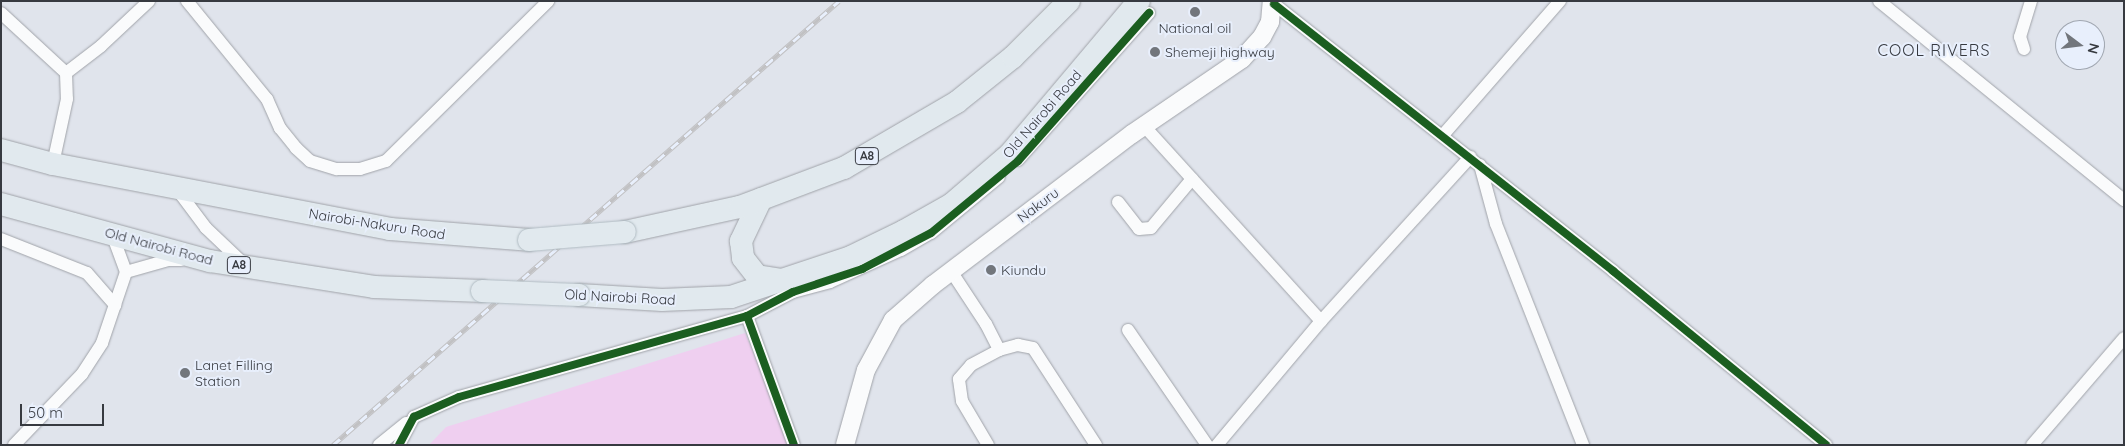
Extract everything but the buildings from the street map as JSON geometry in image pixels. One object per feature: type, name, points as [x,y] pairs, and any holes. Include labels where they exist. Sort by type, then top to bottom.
[{"type":"highway","name":"A8","points":[[761,199],[844,168],[943,111],[1013,57],[1070,1]]},
{"type":"highway","name":"Old Nairobi Road","points":[[1,204],[210,261],[374,287],[662,300],[731,297],[851,257],[952,204],[1010,154],[1144,7]]},
{"type":"highway","name":"A8","points":[[1,150],[53,164],[176,188]]},
{"type":"highway","name":"Nairobi-Nakuru Road","points":[[176,188],[390,229],[529,240],[624,232],[711,215],[761,199]]},
{"type":"highway","points":[[761,199],[741,241],[743,258],[757,276],[780,280]]},
{"type":"main road","name":"Nakuru","points":[[845,445],[866,370],[878,343],[893,320],[951,271],[1145,127],[1242,59],[1262,37],[1273,2]]},
{"type":"street","points":[[66,73],[101,46],[149,1]]},
{"type":"street","points":[[187,1],[267,99],[280,128],[296,148],[310,161],[337,169],[360,169],[386,161],[548,1]]},
{"type":"street","points":[[1443,136],[1560,1]]},
{"type":"street","points":[[1879,1],[2124,200]]},
{"type":"street","points":[[2024,49],[2020,37],[2031,1]]},
{"type":"street","points":[[1273,2],[1480,165],[1826,445]]},
{"type":"street","points":[[379,445],[414,417],[459,397],[747,316],[793,292],[862,269],[931,233],[1018,161],[1144,7]]},
{"type":"street","points":[[1,13],[66,73],[67,99],[53,164]]},
{"type":"street","points":[[1145,127],[1321,322]]},
{"type":"street","points":[[1217,445],[1321,322],[1470,157]]},
{"type":"street","points":[[1480,165],[1496,224],[1582,445]]},
{"type":"street","points":[[1118,202],[1138,229],[1151,228],[1192,179]]},
{"type":"street","points":[[176,188],[183,202],[206,228],[246,266]]},
{"type":"street","points":[[14,445],[82,374],[102,343],[126,272],[112,234]]},
{"type":"street","points":[[1,239],[87,273],[115,305]]},
{"type":"street","points":[[126,272],[168,260],[210,261]]},
{"type":"street","points":[[951,271],[986,324],[999,350]]},
{"type":"street","points":[[747,316],[794,445]]},
{"type":"street","points":[[1128,330],[1208,445]]},
{"type":"street","points":[[2032,445],[2124,338]]},
{"type":"street","points":[[988,445],[962,401],[959,379],[971,365],[999,350],[1018,345],[1033,348],[1096,445]]},
{"type":"street","points":[[398,445],[414,417]]},
{"type":"shaded area","points":[[745,333],[793,445],[429,445],[446,427]]},
{"type":"railway","points":[[333,445],[839,1]]},
{"type":"cycle path","points":[[1274,4],[1613,271],[1826,445]]},
{"type":"cycle path","points":[[747,316],[793,292],[862,269],[931,233],[1018,161],[1149,13]]},
{"type":"cycle path","points":[[399,445],[414,417],[459,397],[747,316],[794,445]]},
{"type":"place","name":"National oil","points":[[1195,12]]},
{"type":"place","name":"Shemeji highway","points":[[1155,52]]},
{"type":"place","name":"Kiundu","points":[[991,270]]},
{"type":"place","name":"Lanet Filling Station","points":[[185,373]]},
{"type":"district","name":"COOL RIVERS","points":[[1934,50]]}]
